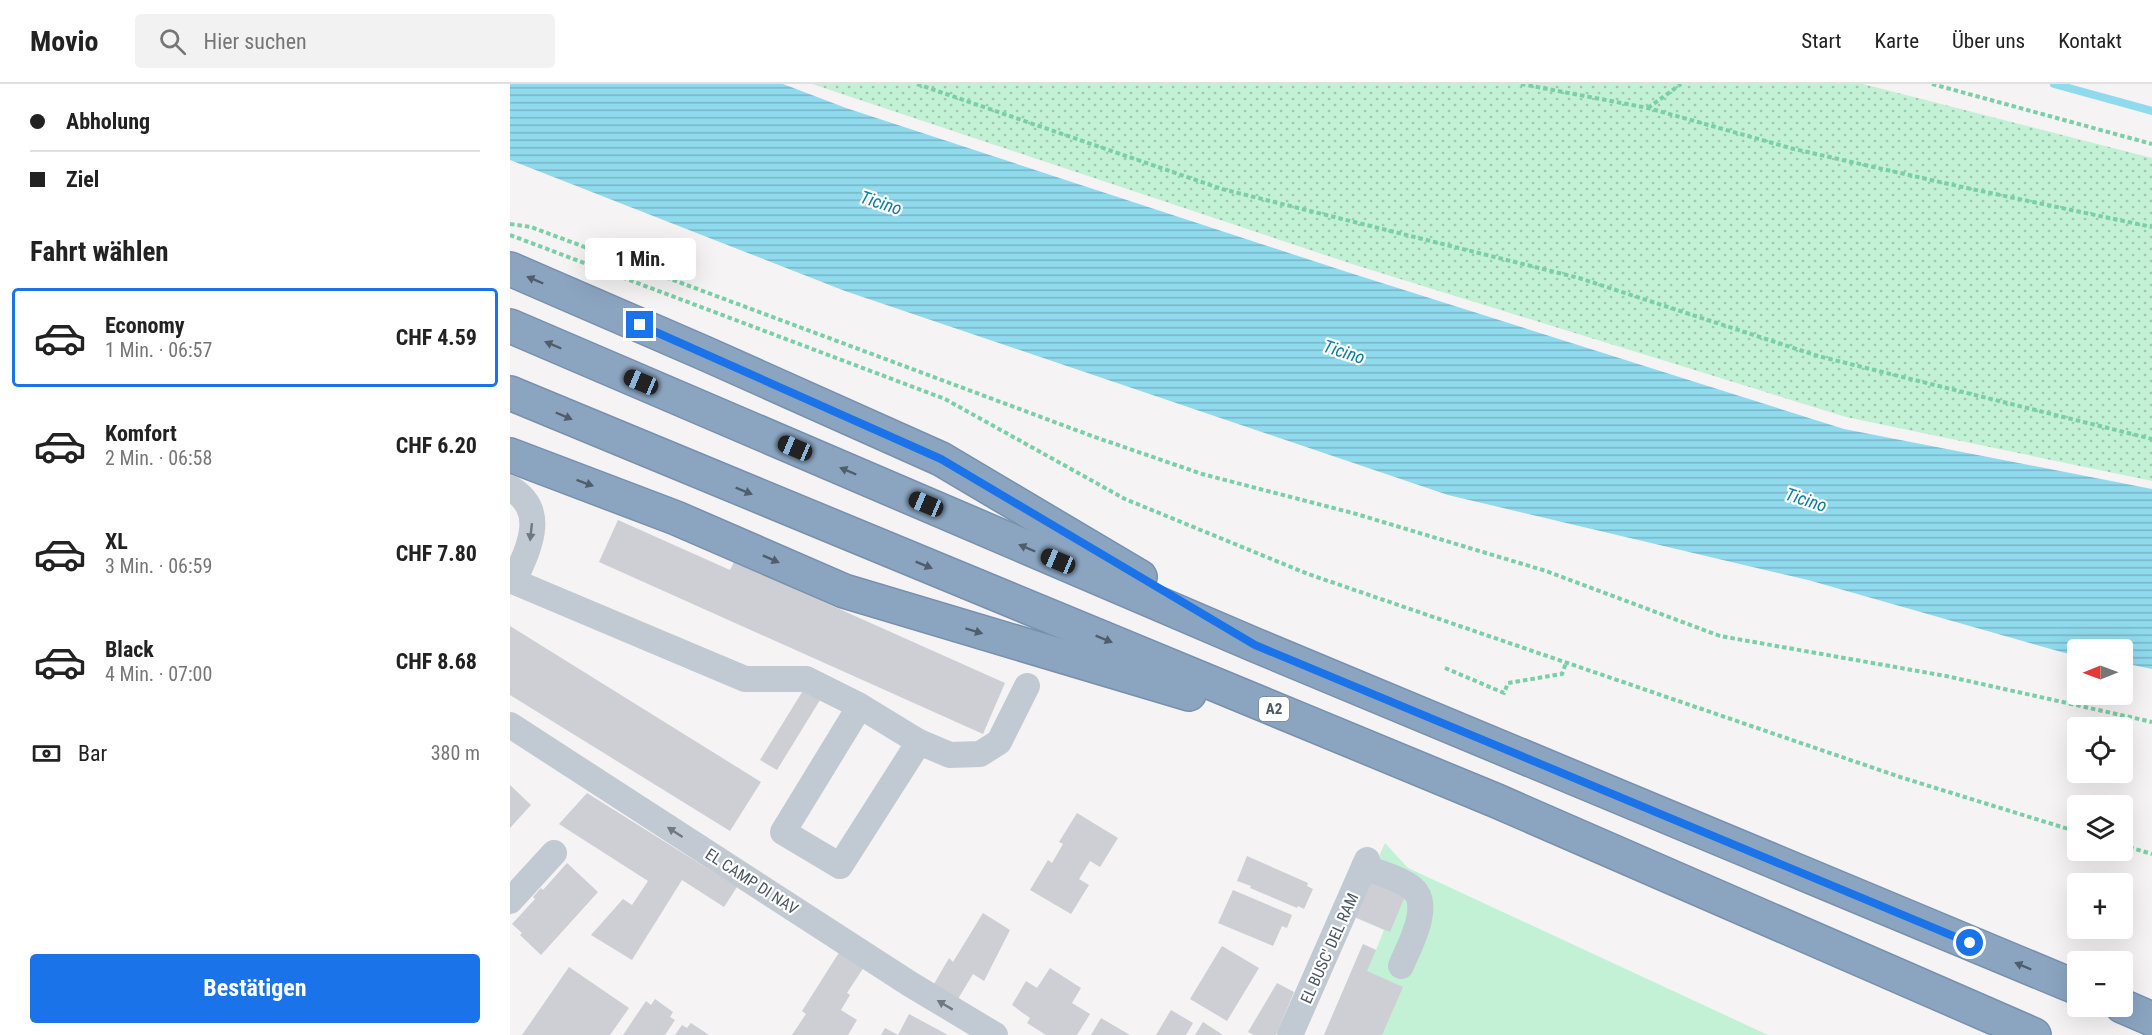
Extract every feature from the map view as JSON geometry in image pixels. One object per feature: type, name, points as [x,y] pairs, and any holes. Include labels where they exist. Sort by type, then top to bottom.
[{"type":"highway","points":[[510,269],[941,459],[1255,645]]},
{"type":"highway","points":[[510,326],[1255,645],[2067,983]]},
{"type":"highway","name":"A2","points":[[510,393],[1497,801],[2034,1035]]},
{"type":"highway","points":[[510,455],[639,503],[844,591],[1356,743]]},
{"type":"highway","points":[[2133,1011],[2152,1019]]},
{"type":"street","points":[[510,488],[527,501],[532,513],[530,542],[512,581],[744,679],[806,679],[860,706],[919,742],[950,755],[980,754],[999,742],[1027,686]]},
{"type":"street","points":[[860,706],[783,832],[840,866],[919,742]]},
{"type":"street","name":"EL CAMP DI NAV","points":[[510,725],[910,984],[995,1035]]},
{"type":"street","points":[[510,901],[554,853]]},
{"type":"street","name":"EL BUSC' DEL RAM","points":[[1290,1035],[1365,864],[1412,888],[1421,902],[1420,918],[1401,966]]},
{"type":"path","points":[[917,84],[1222,189],[1579,278],[1818,356],[2152,439]]},
{"type":"path","points":[[1521,84],[1648,108],[1794,149],[2152,227]]},
{"type":"path","points":[[1558,84],[1560,91]]},
{"type":"path","points":[[1648,108],[1681,84]]},
{"type":"path","points":[[1932,84],[2152,144]]},
{"type":"path","points":[[510,224],[531,227],[1092,436],[1202,474],[1353,513],[1546,571],[1720,636],[1946,676],[2152,722]]},
{"type":"path","points":[[510,235],[945,399],[1125,499],[1297,570],[1900,777],[2067,829]]},
{"type":"path","points":[[1445,668],[1504,693],[1508,683],[1562,674],[1566,663]]},
{"type":"path","points":[[2133,848],[2152,854]]},
{"type":"green space","points":[[812,84],[1863,84],[2152,158],[2152,481],[1846,417],[1352,264]]},
{"type":"green space","points":[[1385,843],[1408,868],[1768,1035],[1324,1035],[1363,944],[1376,950],[1384,930],[1352,916]]},
{"type":"water","name":"Ticino","points":[[510,84],[783,84],[846,108],[1344,271],[1844,429],[2152,489],[2152,669],[2133,665],[2133,639],[2067,639],[2067,653],[2065,653],[1808,580],[1448,495],[845,291],[510,160]]},
{"type":"building","points":[[618,520],[730,570],[734,562],[1005,683],[983,734],[599,562]]},
{"type":"building","points":[[510,626],[761,782],[730,831],[510,695]]},
{"type":"building","points":[[804,689],[820,700],[777,770],[760,760]]},
{"type":"building","points":[[510,785],[531,805],[510,828]]},
{"type":"building","points":[[587,793],[737,887],[724,907],[682,880],[632,960],[591,935],[623,899],[632,905],[648,881],[559,824]]},
{"type":"building","points":[[1077,813],[1118,838],[1100,867],[1090,861],[1079,879],[1089,885],[1071,914],[1030,890],[1048,860],[1052,863],[1063,844],[1059,842]]},
{"type":"building","points":[[1247,856],[1308,883],[1307,886],[1313,889],[1304,909],[1237,881]]},
{"type":"building","points":[[567,863],[598,892],[541,955],[512,924],[535,899],[533,897],[541,888],[543,890]]},
{"type":"building","points":[[1368,878],[1406,894],[1390,932],[1352,916]]},
{"type":"building","points":[[1233,890],[1292,915],[1287,928],[1282,926],[1273,946],[1218,923]]},
{"type":"building","points":[[983,913],[1010,930],[984,981],[973,974],[958,999],[934,984],[949,958],[953,962]]},
{"type":"building","points":[[1363,944],[1376,950],[1367,971],[1403,987],[1382,1035],[1324,1035]]},
{"type":"building","points":[[1222,946],[1259,968],[1227,1021],[1190,999]]},
{"type":"building","points":[[840,951],[864,967],[847,993],[850,995],[841,1010],[857,1020],[848,1035],[792,1035],[806,1014],[802,1011]]},
{"type":"building","points":[[569,967],[629,1008],[610,1035],[522,1035]]},
{"type":"building","points":[[1050,968],[1081,988],[1072,1003],[1090,1014],[1077,1035],[1046,1035],[1027,1023],[1030,1018],[1012,1005],[1026,981],[1037,988]]},
{"type":"building","points":[[1277,983],[1294,992],[1276,1035],[1254,1035],[1248,1032]]},
{"type":"building","points":[[655,999],[673,1012],[670,1017],[675,1020],[665,1035],[623,1035],[646,1001],[651,1005]]},
{"type":"building","points":[[1171,1010],[1193,1023],[1186,1035],[1156,1035]]},
{"type":"building","points":[[909,1014],[948,1035],[898,1035]]},
{"type":"building","points":[[1101,1018],[1130,1035],[1091,1035]]},
{"type":"building","points":[[1203,1022],[1223,1035],[1195,1035]]},
{"type":"building","points":[[691,1023],[709,1035],[675,1035],[682,1025],[687,1028]]},
{"type":"building","points":[[885,1028],[898,1035],[881,1035]]},
{"type":"waterway","points":[[2054,84],[2152,111]]},
{"type":"route","points":[[640,325],[941,459],[1255,645],[1970,943]]}]
